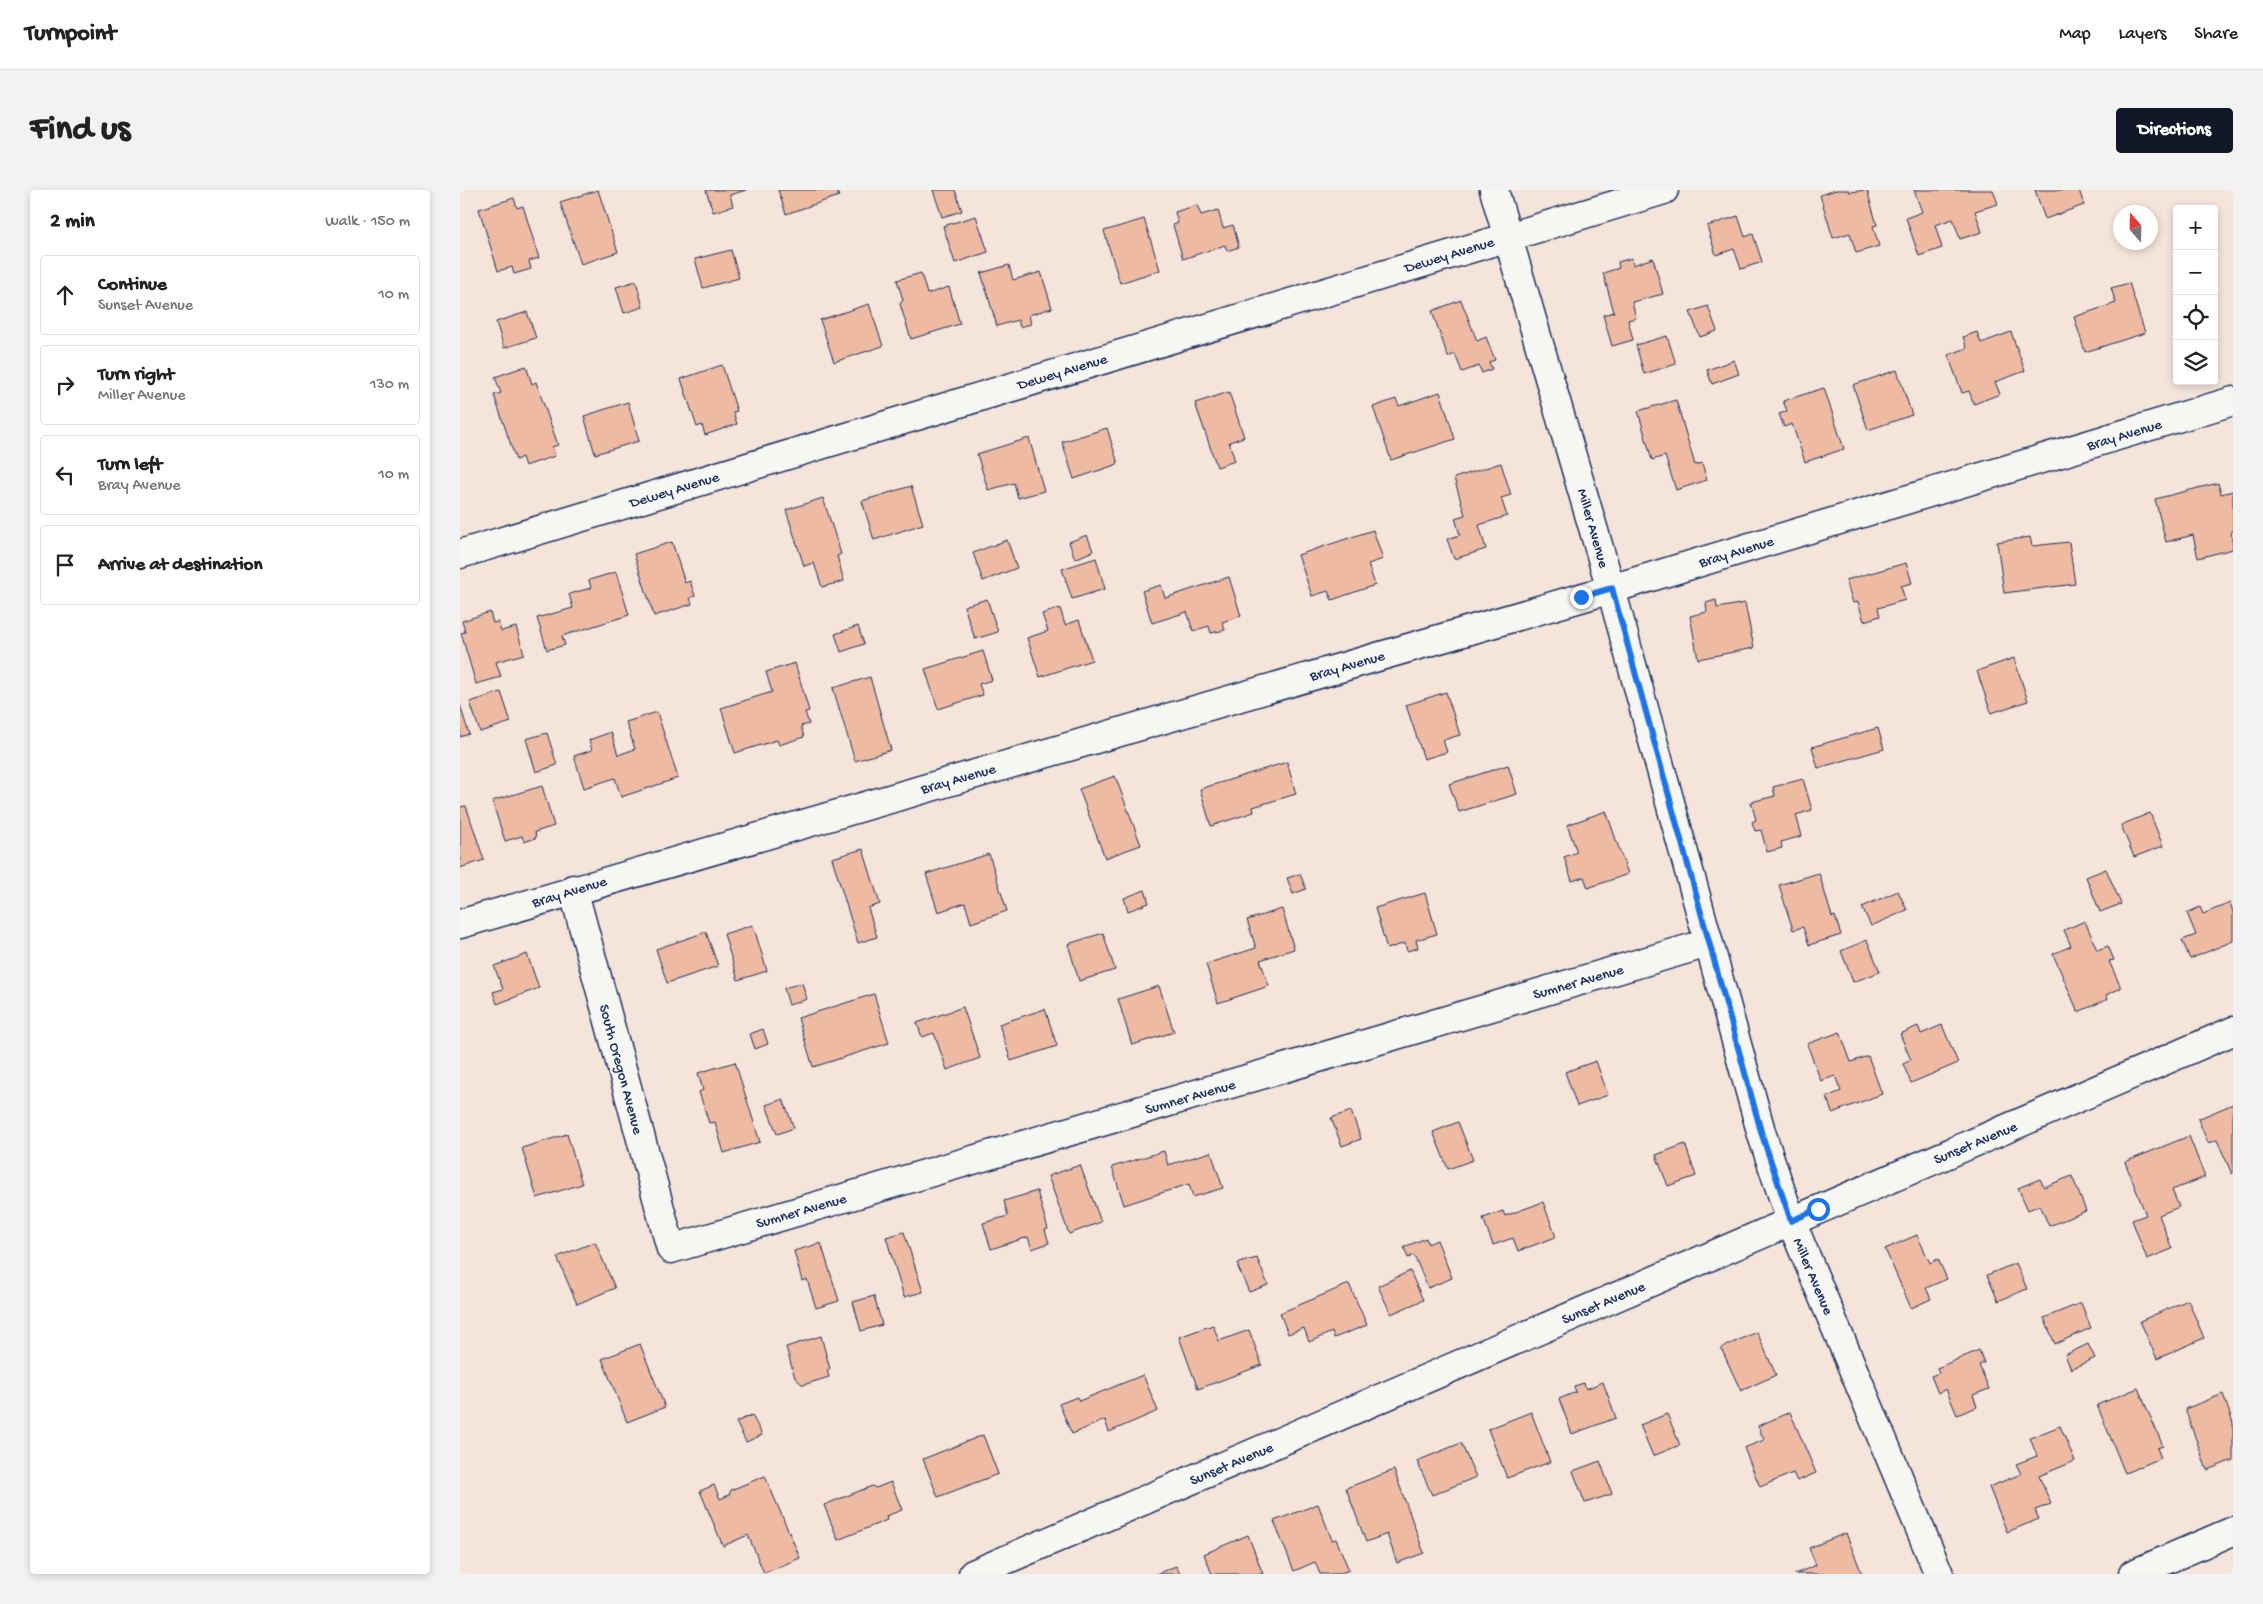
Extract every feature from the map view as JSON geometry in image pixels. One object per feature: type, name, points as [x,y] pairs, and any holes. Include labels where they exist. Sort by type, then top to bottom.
[{"type":"street","name":"Miller Avenue","points":[[1494,190],[1612,588],[1762,1135],[1791,1221],[1939,1574]]},
{"type":"street","name":"Dewey Avenue","points":[[462,547],[1664,190]]},
{"type":"street","name":"Bray Avenue","points":[[460,924],[573,889],[1612,588],[2233,401]]},
{"type":"street","name":"South Oregon Avenue","points":[[573,889],[671,1249]]},
{"type":"street","name":"Sumner Avenue","points":[[671,1249],[1708,942]]},
{"type":"street","name":"Sunset Avenue","points":[[972,1574],[2233,1031]]},
{"type":"street","points":[[2133,1574],[2233,1531]]},
{"type":"building","points":[[598,190],[618,252],[581,264],[560,202]]},
{"type":"building","points":[[706,190],[746,190],[730,195],[733,206],[713,212]]},
{"type":"building","points":[[778,190],[836,190],[839,196],[786,214]]},
{"type":"building","points":[[933,190],[955,190],[962,211],[942,217]]},
{"type":"building","points":[[1836,190],[1849,190],[1849,192],[1867,190],[1877,225],[1873,226],[1879,246],[1856,253],[1850,233],[1833,238],[1820,195]]},
{"type":"building","points":[[1914,190],[1993,190],[1998,204],[1975,211],[1982,232],[1960,239],[1953,219],[1935,225],[1942,248],[1919,256],[1906,218],[1922,212]]},
{"type":"building","points":[[2035,190],[2079,190],[2084,205],[2045,219]]},
{"type":"building","points":[[514,198],[517,208],[523,206],[539,258],[529,261],[531,269],[514,274],[512,267],[498,271],[479,209]]},
{"type":"building","points":[[1197,205],[1201,215],[1218,210],[1223,228],[1233,225],[1239,247],[1227,251],[1225,245],[1183,259],[1173,225],[1178,223],[1175,212]]},
{"type":"building","points":[[976,216],[988,252],[955,263],[943,226]]},
{"type":"building","points":[[1738,216],[1745,237],[1753,234],[1762,262],[1741,269],[1734,249],[1716,255],[1707,226]]},
{"type":"building","points":[[1144,219],[1160,270],[1120,283],[1104,231]]},
{"type":"building","points":[[731,250],[739,278],[703,288],[695,259]]},
{"type":"building","points":[[1632,258],[1633,265],[1653,258],[1663,294],[1632,302],[1636,318],[1628,320],[1633,340],[1612,346],[1603,315],[1614,312],[1603,273],[1619,268],[1618,262]]},
{"type":"building","points":[[1009,265],[1013,280],[1041,272],[1052,308],[1029,315],[1031,324],[1020,327],[1018,320],[997,326],[981,273]]},
{"type":"building","points":[[921,273],[927,294],[949,287],[960,324],[911,339],[900,304],[903,300],[897,280]]},
{"type":"building","points":[[636,281],[643,307],[624,313],[616,287]]},
{"type":"building","points":[[2129,283],[2145,333],[2085,352],[2074,317],[2116,303],[2111,288]]},
{"type":"building","points":[[1461,300],[1477,341],[1486,337],[1495,360],[1489,362],[1492,369],[1482,373],[1479,366],[1462,372],[1455,354],[1448,357],[1432,311]]},
{"type":"building","points":[[869,304],[883,346],[834,362],[820,320]]},
{"type":"building","points":[[1708,306],[1717,331],[1700,337],[1690,312]]},
{"type":"building","points":[[527,312],[536,338],[504,348],[496,322]]},
{"type":"building","points":[[1977,332],[1981,343],[2011,332],[2025,371],[1995,382],[2000,394],[1974,404],[1969,391],[1962,393],[1948,355],[1967,348],[1963,337]]},
{"type":"building","points":[[1667,336],[1676,364],[1644,374],[1636,345]]},
{"type":"building","points":[[1734,360],[1739,374],[1712,384],[1707,370]]},
{"type":"building","points":[[722,365],[737,411],[733,412],[737,424],[705,435],[702,425],[697,427],[681,379]]},
{"type":"building","points":[[526,366],[532,384],[536,382],[558,445],[552,447],[555,456],[525,466],[522,457],[516,460],[494,395],[501,393],[495,377]]},
{"type":"building","points":[[1897,370],[1912,415],[1868,430],[1853,385]]},
{"type":"building","points":[[1824,388],[1844,449],[1805,462],[1792,424],[1784,427],[1779,414],[1787,411],[1783,401]]},
{"type":"building","points":[[1229,392],[1244,437],[1229,442],[1235,461],[1217,467],[1195,403]]},
{"type":"building","points":[[1440,392],[1455,439],[1391,460],[1373,407],[1396,399],[1399,406]]},
{"type":"building","points":[[1676,400],[1695,465],[1702,463],[1707,480],[1676,490],[1665,456],[1652,460],[1638,411]]},
{"type":"building","points":[[628,402],[639,441],[595,454],[584,416]]},
{"type":"building","points":[[1107,428],[1118,464],[1074,479],[1062,442]]},
{"type":"building","points":[[1029,438],[1044,491],[1018,498],[1014,483],[988,490],[977,454]]},
{"type":"building","points":[[1501,463],[1511,495],[1501,498],[1507,516],[1479,525],[1486,549],[1454,559],[1447,539],[1460,535],[1455,518],[1465,515],[1454,478]]},
{"type":"building","points":[[2218,483],[2221,494],[2233,491],[2233,531],[2231,531],[2233,549],[2198,558],[2193,535],[2166,542],[2155,499]]},
{"type":"building","points":[[911,486],[923,524],[874,540],[862,501]]},
{"type":"building","points":[[823,498],[841,554],[837,556],[844,581],[822,587],[814,563],[804,566],[786,510]]},
{"type":"building","points":[[1373,530],[1383,559],[1368,564],[1375,585],[1332,600],[1328,591],[1312,596],[1298,555]]},
{"type":"building","points":[[1087,535],[1093,551],[1075,559],[1069,542]]},
{"type":"building","points":[[2030,537],[2032,546],[2069,542],[2075,584],[2004,593],[1997,542]]},
{"type":"building","points":[[1007,540],[1017,568],[983,581],[973,553]]},
{"type":"building","points":[[672,542],[685,583],[690,581],[695,596],[690,598],[692,604],[654,616],[634,554]]},
{"type":"building","points":[[1096,558],[1105,589],[1072,599],[1062,569]]},
{"type":"building","points":[[1906,563],[1912,583],[1901,586],[1905,600],[1878,608],[1880,616],[1864,621],[1858,602],[1853,603],[1846,580]]},
{"type":"building","points":[[616,572],[629,615],[562,636],[565,645],[547,650],[537,618],[573,608],[569,594],[591,588],[589,580]]},
{"type":"building","points":[[1229,577],[1241,616],[1222,622],[1225,630],[1211,633],[1209,626],[1193,631],[1187,612],[1152,623],[1142,591],[1161,585],[1165,598]]},
{"type":"building","points":[[987,599],[998,632],[975,639],[964,606]]},
{"type":"building","points":[[1716,600],[1717,608],[1745,603],[1754,648],[1698,659],[1690,616],[1707,612],[1706,603]]},
{"type":"building","points":[[1060,608],[1065,625],[1079,620],[1092,660],[1040,677],[1027,638],[1048,631],[1042,614]]},
{"type":"building","points":[[490,612],[493,623],[498,622],[501,631],[516,627],[524,654],[496,662],[501,677],[476,684],[461,633],[465,632],[462,621]]},
{"type":"building","points":[[858,626],[864,644],[841,652],[835,634]]},
{"type":"building","points":[[983,651],[992,680],[979,684],[983,695],[938,709],[925,669]]},
{"type":"building","points":[[2014,658],[2028,701],[1991,713],[1977,671]]},
{"type":"building","points":[[795,663],[809,711],[805,712],[809,724],[801,726],[804,737],[779,745],[777,740],[735,753],[721,708],[772,692],[766,672]]},
{"type":"building","points":[[870,677],[891,750],[855,761],[833,688]]},
{"type":"building","points":[[501,692],[511,722],[480,732],[470,702]]},
{"type":"building","points":[[1446,692],[1460,735],[1443,740],[1447,752],[1424,759],[1406,705]]},
{"type":"building","points":[[460,705],[469,734],[460,737]]},
{"type":"building","points":[[657,712],[678,778],[621,797],[615,778],[584,788],[574,756],[592,750],[589,740],[611,732],[618,755],[635,749],[626,722]]},
{"type":"building","points":[[1878,728],[1884,749],[1818,768],[1812,747]]},
{"type":"building","points":[[547,733],[557,765],[536,772],[526,739]]},
{"type":"building","points":[[1287,762],[1296,794],[1253,807],[1254,812],[1211,826],[1200,789]]},
{"type":"building","points":[[1508,765],[1517,794],[1459,812],[1449,784]]},
{"type":"building","points":[[1115,776],[1141,845],[1105,858],[1079,789]]},
{"type":"building","points":[[1803,779],[1812,810],[1796,815],[1802,836],[1781,842],[1782,848],[1767,852],[1761,830],[1755,831],[1752,822],[1756,820],[1751,802],[1775,796],[1773,787]]},
{"type":"building","points":[[542,786],[554,826],[535,832],[536,838],[524,842],[522,836],[505,841],[492,801]]},
{"type":"building","points":[[466,806],[484,860],[460,868],[460,807]]},
{"type":"building","points":[[1606,811],[1628,874],[1588,888],[1584,877],[1572,881],[1564,857],[1577,852],[1567,825]]},
{"type":"building","points":[[2150,813],[2163,846],[2134,857],[2121,825]]},
{"type":"building","points":[[863,849],[880,904],[868,908],[877,937],[858,943],[832,858]]},
{"type":"building","points":[[989,854],[1007,911],[971,923],[965,903],[938,912],[926,874]]},
{"type":"building","points":[[2106,869],[2121,904],[2100,912],[2086,877]]},
{"type":"building","points":[[1819,873],[1832,917],[1835,916],[1841,935],[1809,945],[1803,927],[1793,930],[1779,885]]},
{"type":"building","points":[[1300,874],[1306,889],[1293,894],[1287,878]]},
{"type":"building","points":[[1145,890],[1149,903],[1128,911],[1124,898]]},
{"type":"building","points":[[1898,891],[1907,910],[1871,926],[1862,907]]},
{"type":"building","points":[[1425,893],[1437,934],[1416,940],[1418,948],[1407,951],[1405,943],[1387,949],[1375,908]]},
{"type":"building","points":[[2230,903],[2233,912],[2233,941],[2190,959],[2182,940],[2196,935],[2187,913],[2200,907],[2203,914]]},
{"type":"building","points":[[1282,909],[1294,949],[1260,960],[1269,986],[1218,1003],[1206,964],[1256,948],[1247,920]]},
{"type":"building","points":[[2085,921],[2097,950],[2108,946],[2114,960],[2109,961],[2121,988],[2106,995],[2108,999],[2078,1012],[2053,954],[2071,946],[2064,930]]},
{"type":"building","points":[[753,925],[767,971],[738,980],[724,934]]},
{"type":"building","points":[[706,932],[718,966],[667,983],[656,949]]},
{"type":"building","points":[[1103,933],[1115,970],[1079,981],[1068,944]]},
{"type":"building","points":[[1867,940],[1880,972],[1853,982],[1841,951]]},
{"type":"building","points":[[527,954],[539,988],[497,1004],[493,992],[503,989],[494,966]]},
{"type":"building","points":[[802,983],[807,999],[789,1005],[784,988]]},
{"type":"building","points":[[1159,986],[1174,1032],[1132,1045],[1118,999]]},
{"type":"building","points":[[874,994],[889,1043],[813,1067],[798,1018]]},
{"type":"building","points":[[963,1007],[980,1058],[947,1070],[934,1033],[922,1037],[917,1023]]},
{"type":"building","points":[[1045,1009],[1057,1046],[1011,1061],[999,1024]]},
{"type":"building","points":[[1942,1025],[1958,1063],[1911,1083],[1903,1064],[1911,1060],[1900,1034],[1918,1026],[1921,1034]]},
{"type":"building","points":[[763,1029],[768,1044],[755,1049],[750,1034]]},
{"type":"building","points":[[1840,1032],[1851,1062],[1868,1056],[1882,1094],[1832,1113],[1827,1097],[1841,1091],[1835,1076],[1821,1081],[1807,1044]]},
{"type":"building","points":[[1596,1061],[1608,1095],[1577,1106],[1565,1072]]},
{"type":"building","points":[[735,1062],[760,1142],[724,1153],[715,1122],[709,1123],[699,1092],[703,1090],[698,1073]]},
{"type":"building","points":[[783,1099],[794,1128],[777,1134],[766,1105]]},
{"type":"building","points":[[2233,1104],[2232,1174],[2217,1140],[2208,1143],[2198,1119]]},
{"type":"building","points":[[1351,1111],[1361,1139],[1342,1146],[1331,1118]]},
{"type":"building","points":[[1458,1122],[1473,1160],[1448,1169],[1433,1132]]},
{"type":"building","points":[[567,1134],[582,1184],[537,1198],[522,1148]]},
{"type":"building","points":[[2189,1136],[2205,1177],[2172,1190],[2179,1207],[2159,1215],[2172,1249],[2147,1259],[2132,1220],[2146,1215],[2125,1162]]},
{"type":"building","points":[[1685,1144],[1696,1176],[1668,1186],[1656,1155]]},
{"type":"building","points":[[1164,1151],[1168,1165],[1211,1152],[1223,1188],[1193,1197],[1189,1184],[1124,1205],[1112,1167]]},
{"type":"building","points":[[1080,1165],[1101,1222],[1069,1234],[1048,1176]]},
{"type":"building","points":[[2072,1176],[2086,1211],[2049,1226],[2040,1205],[2028,1210],[2018,1188],[2040,1179],[2044,1187]]},
{"type":"building","points":[[1037,1191],[1048,1229],[1045,1230],[1049,1243],[1032,1249],[1028,1237],[991,1249],[983,1223],[1008,1216],[1004,1201]]},
{"type":"building","points":[[1543,1202],[1556,1237],[1518,1251],[1513,1238],[1493,1245],[1483,1218],[1503,1211],[1505,1216]]},
{"type":"building","points":[[904,1232],[923,1292],[904,1297],[886,1237]]},
{"type":"building","points":[[1917,1235],[1930,1263],[1938,1259],[1947,1279],[1926,1288],[1931,1299],[1911,1308],[1885,1249]]},
{"type":"building","points":[[1426,1238],[1428,1244],[1437,1240],[1452,1278],[1428,1288],[1414,1255],[1408,1258],[1404,1247]]},
{"type":"building","points":[[595,1242],[615,1288],[577,1304],[557,1257]]},
{"type":"building","points":[[821,1243],[839,1301],[816,1308],[807,1279],[802,1281],[794,1251]]},
{"type":"building","points":[[1257,1258],[1268,1285],[1249,1292],[1238,1263]]},
{"type":"building","points":[[2016,1263],[2027,1289],[1998,1301],[1987,1275]]},
{"type":"building","points":[[1410,1271],[1423,1300],[1391,1314],[1378,1286]]},
{"type":"building","points":[[1349,1284],[1367,1325],[1334,1338],[1332,1332],[1309,1342],[1304,1328],[1288,1334],[1280,1313]]},
{"type":"building","points":[[874,1296],[882,1325],[861,1331],[853,1302]]},
{"type":"building","points":[[2188,1300],[2204,1338],[2157,1359],[2140,1321]]},
{"type":"building","points":[[2081,1303],[2091,1328],[2055,1344],[2044,1318]]},
{"type":"building","points":[[1213,1325],[1219,1341],[1249,1330],[1262,1365],[1198,1389],[1179,1337]]},
{"type":"building","points":[[1757,1332],[1776,1375],[1741,1391],[1721,1348]]},
{"type":"building","points":[[821,1336],[830,1369],[827,1370],[829,1377],[803,1385],[795,1378],[786,1347]]},
{"type":"building","points":[[640,1344],[665,1407],[627,1422],[602,1359]]},
{"type":"building","points":[[2088,1344],[2095,1358],[2071,1369],[2065,1355]]},
{"type":"building","points":[[1979,1350],[1984,1363],[1979,1365],[1989,1389],[1973,1395],[1977,1407],[1957,1415],[1946,1389],[1938,1393],[1931,1376],[1939,1373],[1937,1368]]},
{"type":"building","points":[[1143,1375],[1158,1411],[1109,1432],[1105,1420],[1072,1434],[1059,1404],[1077,1397],[1079,1401]]},
{"type":"building","points":[[1603,1382],[1616,1418],[1572,1434],[1559,1399],[1576,1392],[1574,1386],[1584,1383],[1586,1389]]},
{"type":"building","points":[[2138,1388],[2163,1446],[2157,1448],[2161,1458],[2125,1473],[2097,1405]]},
{"type":"building","points":[[2223,1394],[2233,1423],[2233,1460],[2207,1470],[2185,1409]]},
{"type":"building","points":[[1531,1412],[1550,1462],[1507,1478],[1488,1429]]},
{"type":"building","points":[[1790,1412],[1816,1473],[1797,1481],[1793,1473],[1760,1487],[1744,1448],[1764,1440],[1758,1426]]},
{"type":"building","points":[[1667,1414],[1680,1445],[1653,1456],[1640,1425]]},
{"type":"building","points":[[752,1415],[762,1435],[746,1442],[736,1422]]},
{"type":"building","points":[[2060,1426],[2075,1461],[2039,1476],[2051,1504],[2035,1510],[2039,1519],[2007,1532],[1989,1487],[2021,1474],[2016,1464],[2037,1456],[2030,1438]]},
{"type":"building","points":[[983,1435],[998,1474],[938,1497],[923,1459]]},
{"type":"building","points":[[1461,1443],[1476,1477],[1432,1495],[1417,1461]]},
{"type":"building","points":[[1600,1461],[1612,1494],[1585,1503],[1573,1471]]},
{"type":"building","points":[[1394,1470],[1424,1553],[1397,1563],[1387,1534],[1366,1542],[1346,1488]]},
{"type":"building","points":[[765,1476],[800,1558],[764,1573],[748,1535],[723,1546],[700,1491],[714,1485],[720,1499],[729,1495],[731,1490]]},
{"type":"building","points":[[891,1482],[902,1510],[886,1516],[887,1520],[838,1540],[824,1505],[872,1486],[876,1488]]},
{"type":"building","points":[[1318,1504],[1332,1540],[1336,1539],[1349,1570],[1338,1574],[1320,1574],[1315,1562],[1294,1571],[1274,1521]]},
{"type":"building","points":[[1846,1533],[1862,1574],[1795,1574],[1816,1565],[1809,1548]]},
{"type":"building","points":[[1248,1535],[1263,1574],[1212,1574],[1204,1554]]},
{"type":"building","points":[[1176,1566],[1180,1574],[1156,1574]]},
{"type":"route","points":[[1581,597],[1612,588],[1762,1135],[1791,1221],[1818,1209]]}]
